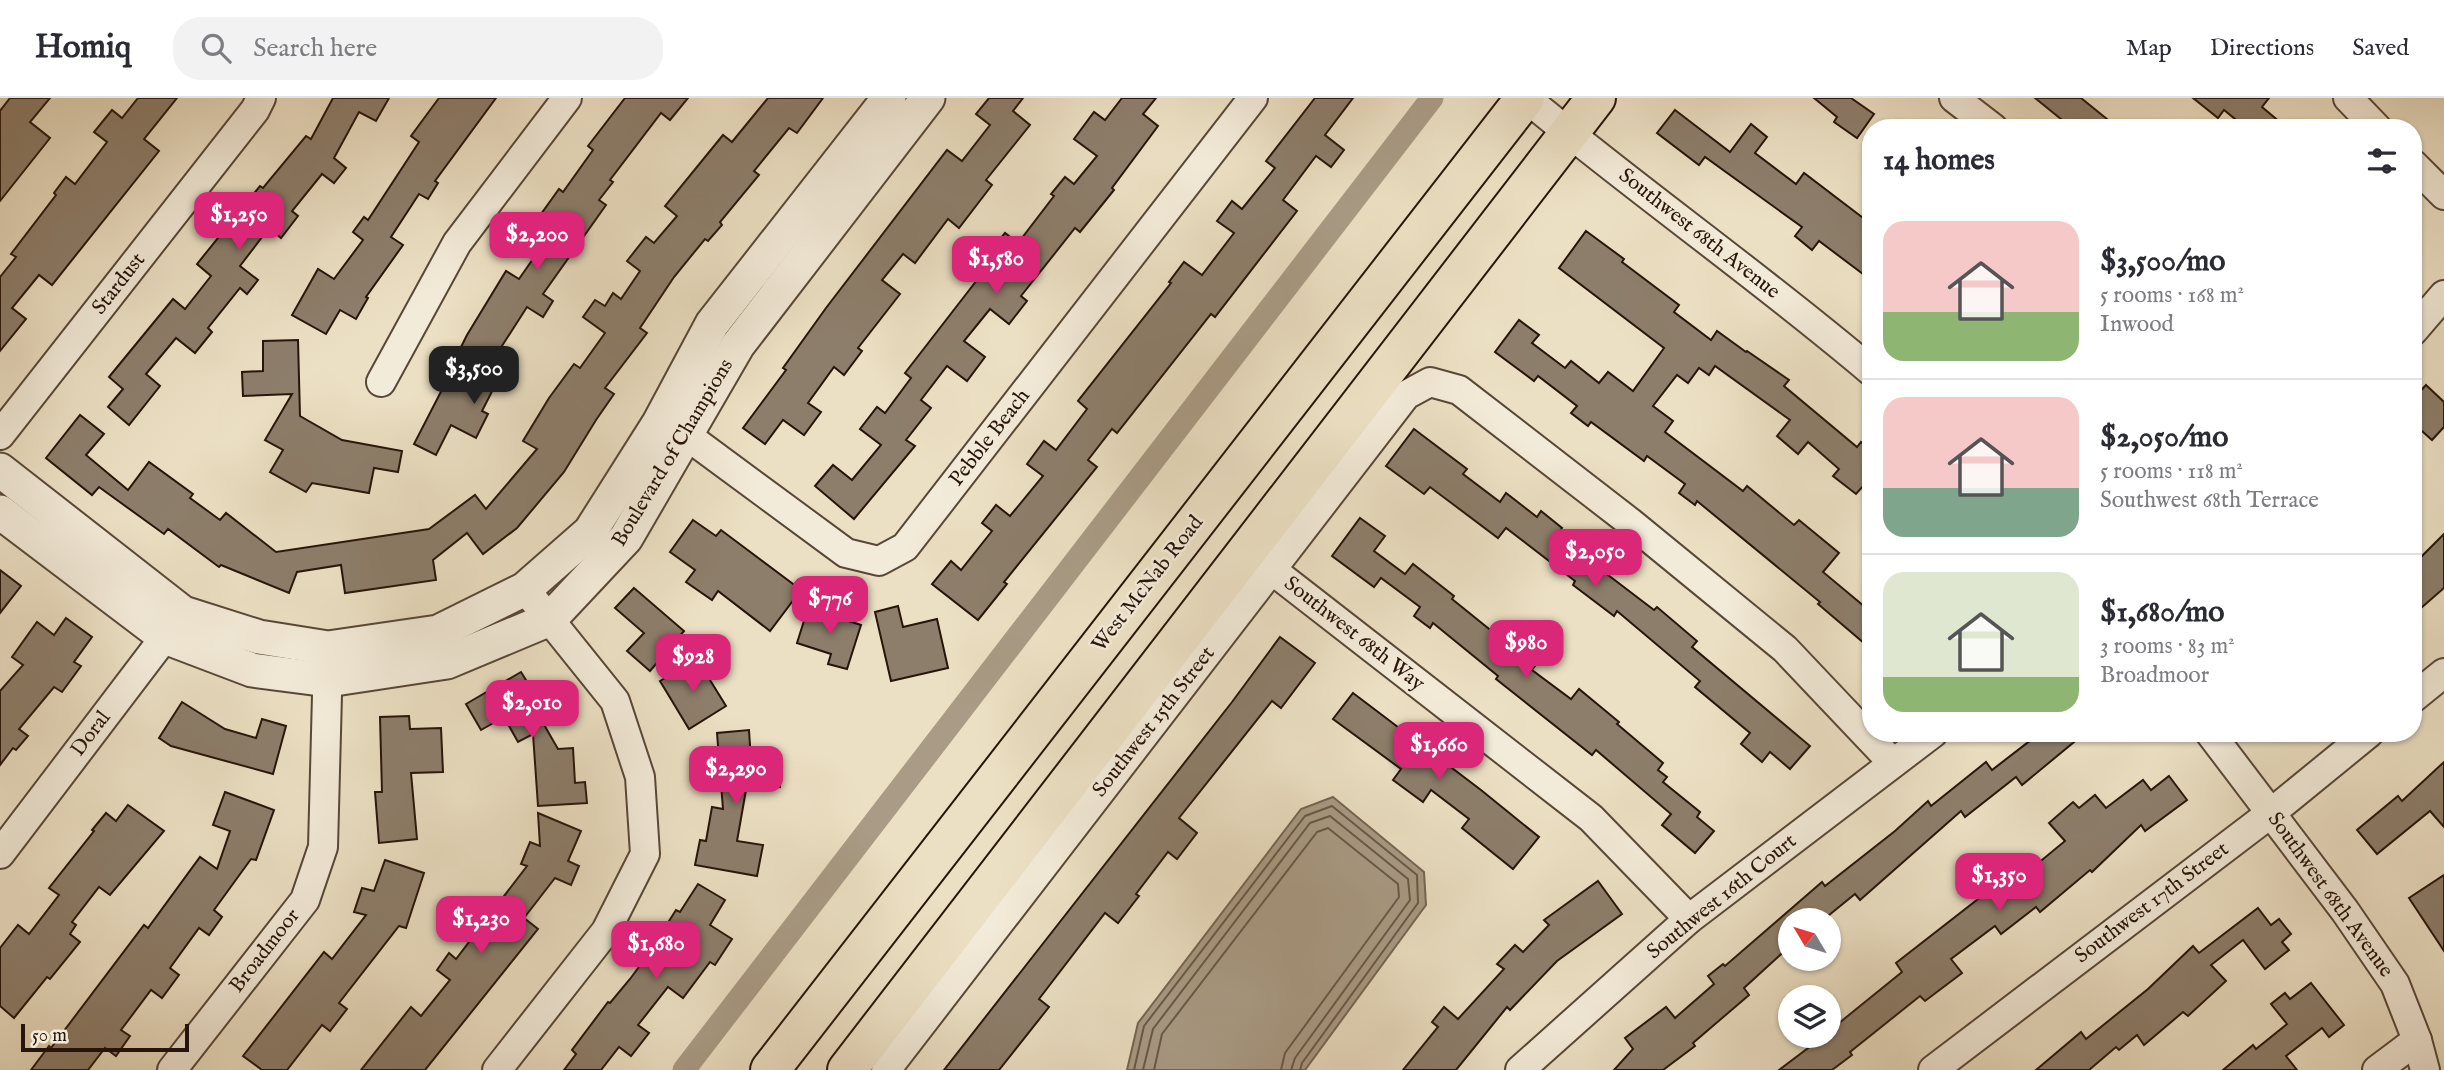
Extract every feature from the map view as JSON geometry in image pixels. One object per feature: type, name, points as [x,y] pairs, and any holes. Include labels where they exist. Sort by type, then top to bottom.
[{"type":"main road","name":"West McNab Road","points":[[770,1070],[1526,98]]},
{"type":"main road","points":[[847,1070],[1596,98]]},
{"type":"street","name":"Stardust","points":[[0,435],[247,121],[261,98]]},
{"type":"street","points":[[381,382],[457,243],[567,98]]},
{"type":"street","name":"Boulevard of Champions","points":[[0,512],[174,625],[260,637],[328,664],[447,662],[550,619],[626,538],[673,429],[712,324],[889,98]]},
{"type":"street","name":"Boulevard of Champions","points":[[328,664],[438,632],[525,589],[590,532],[673,429],[928,98]]},
{"type":"street","name":"Pebble Beach","points":[[673,429],[846,553],[879,561],[905,547],[1252,98]]},
{"type":"street","name":"Southwest 68th Avenue","points":[[1526,98],[1808,317],[1862,363]]},
{"type":"street","points":[[1954,98],[1981,119]]},
{"type":"street","points":[[2348,98],[2368,119]]},
{"type":"street","points":[[2422,173],[2444,195]]},
{"type":"street","points":[[2422,321],[2444,295]]},
{"type":"street","name":"Southwest 15th Street","points":[[886,1070],[1406,395],[1418,387],[1430,383],[1459,390],[1631,523],[1785,649],[1862,730]]},
{"type":"street","name":"Boulevard of Champions","points":[[0,470],[174,625]]},
{"type":"street","name":"Southwest 68th Way","points":[[1272,570],[1591,818],[1689,919]]},
{"type":"street","points":[[497,1070],[606,931],[645,854],[640,777],[615,701],[525,589]]},
{"type":"street","name":"Doral","points":[[0,854],[174,625]]},
{"type":"street","name":"Broadmoor","points":[[172,1070],[305,900],[323,847],[328,664]]},
{"type":"street","points":[[2422,691],[2444,673]]},
{"type":"street","name":"Southwest 15th Street","points":[[1873,742],[1893,763]]},
{"type":"street","name":"Southwest 16th Court","points":[[1520,1070],[1689,919],[1921,742]]},
{"type":"street","name":"Southwest 68th Avenue","points":[[2217,742],[2345,911],[2395,984],[2417,1040],[2425,1070]]},
{"type":"street","name":"Southwest 17th Street","points":[[1933,1070],[2271,813],[2358,742]]},
{"type":"street","points":[[2377,1070],[2417,1040]]},
{"type":"water","points":[[1333,797],[1424,872],[1426,905],[1305,1070],[1127,1070],[1138,1023],[1301,809]]},
{"type":"building","points":[[10,98],[50,98],[30,122],[50,138],[0,201],[0,111]]},
{"type":"building","points":[[138,98],[177,98],[144,139],[159,151],[52,285],[39,275],[12,308],[26,319],[0,351],[0,277],[16,257],[11,254],[56,195],[54,193],[66,177],[75,184],[107,142],[94,132],[112,110],[122,118]]},
{"type":"building","points":[[333,98],[389,98],[376,121],[359,112],[334,158],[346,168],[334,183],[322,174],[292,211],[298,216],[281,238],[269,228],[240,266],[258,280],[247,294],[240,288],[208,328],[212,332],[195,353],[176,338],[146,374],[160,386],[129,425],[108,407],[123,389],[109,377],[173,299],[185,309],[211,276],[197,264],[260,186],[263,188],[306,136],[311,139]]},
{"type":"building","points":[[439,98],[496,98],[435,181],[438,183],[428,199],[419,194],[391,237],[403,245],[366,297],[368,298],[356,319],[340,310],[326,334],[292,315],[318,269],[334,279],[363,240],[353,232],[364,217],[368,220],[419,142],[411,136]]},
{"type":"building","points":[[625,98],[688,98],[670,120],[661,113],[610,180],[613,182],[599,200],[606,205],[543,294],[553,301],[543,317],[527,307],[500,349],[511,354],[482,411],[488,414],[476,438],[451,425],[436,455],[414,444],[467,335],[506,271],[519,279],[542,246],[526,235],[559,189],[563,192],[593,150],[588,146]]},
{"type":"building","points":[[768,98],[823,98],[797,133],[789,128],[754,171],[759,175],[720,222],[722,225],[708,241],[705,239],[674,277],[640,328],[647,333],[605,388],[614,394],[564,472],[517,528],[483,554],[467,533],[433,560],[436,580],[345,593],[341,565],[297,572],[289,593],[221,565],[219,567],[168,529],[164,534],[99,487],[92,495],[46,458],[80,415],[104,434],[86,455],[128,490],[149,462],[193,494],[190,498],[220,520],[226,513],[276,552],[429,529],[475,495],[486,509],[537,449],[523,441],[549,398],[574,364],[580,368],[605,333],[583,317],[595,300],[605,306],[613,293],[621,299],[640,271],[627,261],[646,237],[654,243],[677,216],[665,206],[723,135],[732,142]]},
{"type":"building","points":[[989,98],[1023,98],[1013,111],[1030,125],[986,180],[992,185],[959,228],[948,219],[915,263],[903,254],[882,280],[900,294],[858,348],[862,351],[844,375],[834,367],[808,403],[821,412],[804,435],[783,420],[765,444],[743,428],[786,370],[783,368],[826,308],[947,150],[962,161],[990,125],[976,114]]},
{"type":"building","points":[[1122,98],[1156,98],[1143,114],[1158,126],[1112,188],[1114,190],[1080,232],[1075,228],[1021,296],[1027,301],[1009,324],[990,309],[964,341],[985,357],[967,381],[947,366],[921,400],[931,408],[906,440],[915,446],[854,519],[815,486],[833,465],[852,480],[881,445],[860,429],[877,407],[885,413],[911,378],[905,373],[994,258],[988,254],[1005,233],[1018,243],[1065,177],[1074,184],[1097,156],[1074,139],[1094,112],[1105,120]]},
{"type":"building","points":[[1315,98],[1353,98],[1325,135],[1344,150],[1331,167],[1316,156],[1283,200],[1297,211],[1215,317],[1211,314],[1117,433],[1112,429],[1088,460],[1097,467],[1004,582],[1007,584],[978,620],[932,584],[951,561],[961,570],[992,531],[982,523],[996,505],[1010,516],[1043,476],[1027,464],[1044,441],[1056,450],[1087,409],[1078,401],[1171,283],[1169,282],[1184,262],[1202,275],[1234,233],[1217,221],[1232,201],[1242,209],[1275,168],[1266,161]]},
{"type":"building","points":[[1814,98],[1851,98],[1874,114],[1870,119],[1862,119],[1862,131],[1857,138],[1834,122],[1837,117]]},
{"type":"building","points":[[2035,98],[2081,98],[2107,119],[2061,119]]},
{"type":"building","points":[[2193,98],[2269,98],[2262,107],[2276,119],[2235,119],[2224,110],[2218,118]]},
{"type":"building","points":[[1675,110],[1730,152],[1751,124],[1767,137],[1755,153],[1796,184],[1804,173],[1862,217],[1862,273],[1819,241],[1812,250],[1795,236],[1802,227],[1705,157],[1699,165],[1657,133]]},
{"type":"building","points":[[1586,231],[1679,305],[1674,312],[1711,340],[1717,331],[1789,380],[1784,386],[1857,447],[1862,443],[1862,487],[1856,494],[1833,476],[1839,469],[1808,442],[1798,454],[1777,436],[1790,420],[1715,366],[1709,375],[1699,368],[1688,383],[1677,375],[1653,406],[1673,421],[1665,432],[1743,491],[1747,486],[1794,525],[1799,520],[1839,553],[1823,572],[1862,604],[1862,641],[1818,604],[1820,602],[1697,501],[1695,505],[1679,493],[1685,484],[1647,456],[1644,461],[1591,422],[1588,426],[1571,413],[1577,406],[1538,376],[1534,381],[1495,352],[1519,320],[1539,335],[1532,343],[1565,368],[1571,361],[1599,383],[1608,372],[1633,391],[1664,348],[1559,268]]},
{"type":"building","points":[[298,340],[300,416],[342,440],[402,451],[398,472],[374,468],[369,493],[312,483],[306,492],[270,472],[283,450],[265,440],[292,394],[243,396],[242,372],[263,371],[263,341]]},
{"type":"building","points":[[2426,385],[2444,402],[2444,427],[2432,440],[2422,431],[2422,389]]},
{"type":"building","points":[[1414,429],[1467,469],[1463,474],[1500,502],[1506,493],[1537,517],[1541,511],[1562,528],[1559,532],[1572,542],[1570,546],[1654,610],[1657,607],[1697,641],[1692,647],[1810,746],[1790,769],[1770,752],[1762,762],[1741,744],[1750,733],[1695,687],[1700,681],[1617,611],[1614,616],[1573,585],[1575,581],[1506,528],[1498,538],[1430,487],[1424,494],[1386,466]]},
{"type":"building","points":[[1360,518],[1385,536],[1374,551],[1405,574],[1413,564],[1535,666],[1532,670],[1571,699],[1579,689],[1663,763],[1658,770],[1667,777],[1663,782],[1700,812],[1697,817],[1714,831],[1695,853],[1662,825],[1671,814],[1596,750],[1592,755],[1496,679],[1498,676],[1433,623],[1430,628],[1414,616],[1420,607],[1381,578],[1374,587],[1332,556]]},
{"type":"building","points":[[693,520],[716,536],[721,530],[801,590],[770,631],[718,591],[712,600],[686,582],[695,570],[670,552]]},
{"type":"building","points":[[2444,534],[2444,588],[2422,607],[2422,556]]},
{"type":"building","points":[[0,570],[21,586],[0,613]]},
{"type":"building","points":[[634,588],[684,631],[650,671],[627,651],[644,633],[615,608]]},
{"type":"building","points":[[898,606],[903,627],[937,619],[948,668],[891,681],[875,612]]},
{"type":"building","points":[[808,608],[861,625],[847,669],[828,664],[831,654],[797,643]]},
{"type":"building","points":[[66,618],[92,637],[74,662],[81,666],[62,692],[54,687],[19,729],[28,736],[16,750],[13,748],[0,765],[0,691],[23,665],[12,657],[37,622],[54,635]]},
{"type":"building","points":[[1280,637],[1315,663],[1281,708],[1272,701],[1179,818],[1197,833],[1177,859],[1168,852],[1118,923],[1105,913],[1039,999],[1049,1007],[999,1070],[944,1070],[1232,702]]},
{"type":"building","points":[[697,659],[726,706],[689,729],[660,681]]},
{"type":"building","points":[[521,672],[537,698],[531,702],[558,749],[573,748],[575,783],[585,782],[587,803],[538,806],[533,734],[518,742],[504,717],[481,730],[466,704]]},
{"type":"building","points":[[1353,693],[1539,837],[1513,869],[1462,828],[1469,819],[1431,790],[1423,802],[1393,780],[1401,769],[1333,719]]},
{"type":"building","points":[[182,702],[225,729],[256,738],[262,719],[286,726],[273,774],[171,746],[159,738]]},
{"type":"building","points":[[409,716],[410,729],[441,728],[443,772],[411,773],[417,839],[379,843],[375,792],[382,792],[380,717]]},
{"type":"building","points":[[749,730],[751,761],[778,759],[780,787],[746,790],[737,841],[763,845],[757,876],[695,865],[700,840],[706,841],[712,807],[723,809],[717,733]]},
{"type":"building","points":[[2028,742],[2074,742],[2022,785],[2016,777],[1965,817],[1961,811],[1860,900],[1855,894],[1838,908],[1792,908],[1822,882],[1825,886],[1895,831],[1928,801],[1931,806],[1986,762],[1992,770]]},
{"type":"building","points":[[2444,762],[2444,827],[2430,811],[2377,854],[2357,830],[2398,796],[2402,801]]},
{"type":"building","points":[[2169,776],[2187,800],[2145,831],[2141,825],[2092,872],[2090,870],[2040,912],[2036,907],[2001,934],[1995,926],[1951,959],[1962,973],[1925,1001],[1920,996],[1850,1052],[1852,1055],[1832,1070],[1779,1070],[1808,1048],[1841,1048],[1841,1022],[1902,972],[1896,963],[1991,889],[1997,897],[2065,841],[2049,823],[2073,802],[2079,808],[2095,795],[2106,808],[2143,780],[2151,790]]},
{"type":"building","points":[[225,792],[274,810],[256,860],[251,859],[214,910],[222,917],[209,935],[199,928],[170,968],[179,975],[162,998],[151,990],[121,1030],[130,1036],[116,1056],[105,1048],[88,1070],[31,1070],[49,1046],[51,1048],[144,925],[148,928],[200,857],[217,869],[230,831],[213,825]]},
{"type":"building","points":[[128,805],[164,831],[110,895],[99,887],[72,922],[76,925],[70,934],[80,942],[14,1018],[0,1006],[0,948],[18,925],[29,934],[59,895],[49,888],[94,831],[92,830],[106,813],[116,821]]},
{"type":"building","points":[[538,813],[581,831],[568,861],[579,866],[571,885],[555,878],[524,918],[538,929],[425,1070],[361,1070],[411,1007],[421,1016],[450,980],[437,970],[449,953],[456,959],[527,866],[521,864],[530,842],[540,846]]},
{"type":"building","points":[[385,860],[424,873],[406,928],[399,926],[339,1003],[347,1009],[330,1031],[322,1025],[287,1070],[262,1070],[243,1056],[324,952],[332,959],[366,915],[354,912],[362,888],[374,891]]},
{"type":"building","points":[[2444,875],[2444,951],[2409,898]]},
{"type":"building","points":[[1598,881],[1622,914],[1557,961],[1510,1010],[1507,1007],[1456,1070],[1403,1070],[1438,1027],[1432,1022],[1444,1007],[1458,1019],[1504,969],[1497,964],[1515,945],[1523,952],[1549,925],[1544,920]]},
{"type":"building","points":[[698,884],[725,900],[710,925],[732,939],[715,965],[710,962],[683,998],[668,987],[638,1025],[649,1033],[631,1056],[619,1047],[601,1070],[564,1070],[576,1054],[572,1050],[608,1002],[610,1003],[630,979],[664,933],[662,932],[676,910],[680,912]]},
{"type":"building","points":[[2258,908],[2271,925],[2279,919],[2291,934],[2282,942],[2289,950],[2265,969],[2243,940],[2211,965],[2226,981],[2188,1016],[2183,1012],[2144,1045],[2137,1035],[2119,1050],[2116,1047],[2089,1070],[2036,1070],[2081,1032],[2086,1039],[2148,989],[2193,946],[2199,953]]},
{"type":"building","points":[[1778,920],[1778,957],[1744,988],[1749,995],[1693,1043],[1695,1046],[1663,1070],[1614,1070],[1633,1049],[1625,1038],[1666,1007],[1675,1018],[1714,984],[1708,976],[1723,964],[1725,966]]},
{"type":"building","points":[[2311,983],[2344,1025],[2329,1037],[2322,1028],[2286,1056],[2297,1070],[2223,1070],[2253,1045],[2256,1049],[2287,1024],[2271,1004],[2285,993],[2290,999]]},
{"type":"waterway","points":[[684,1070],[1432,98]]}]
